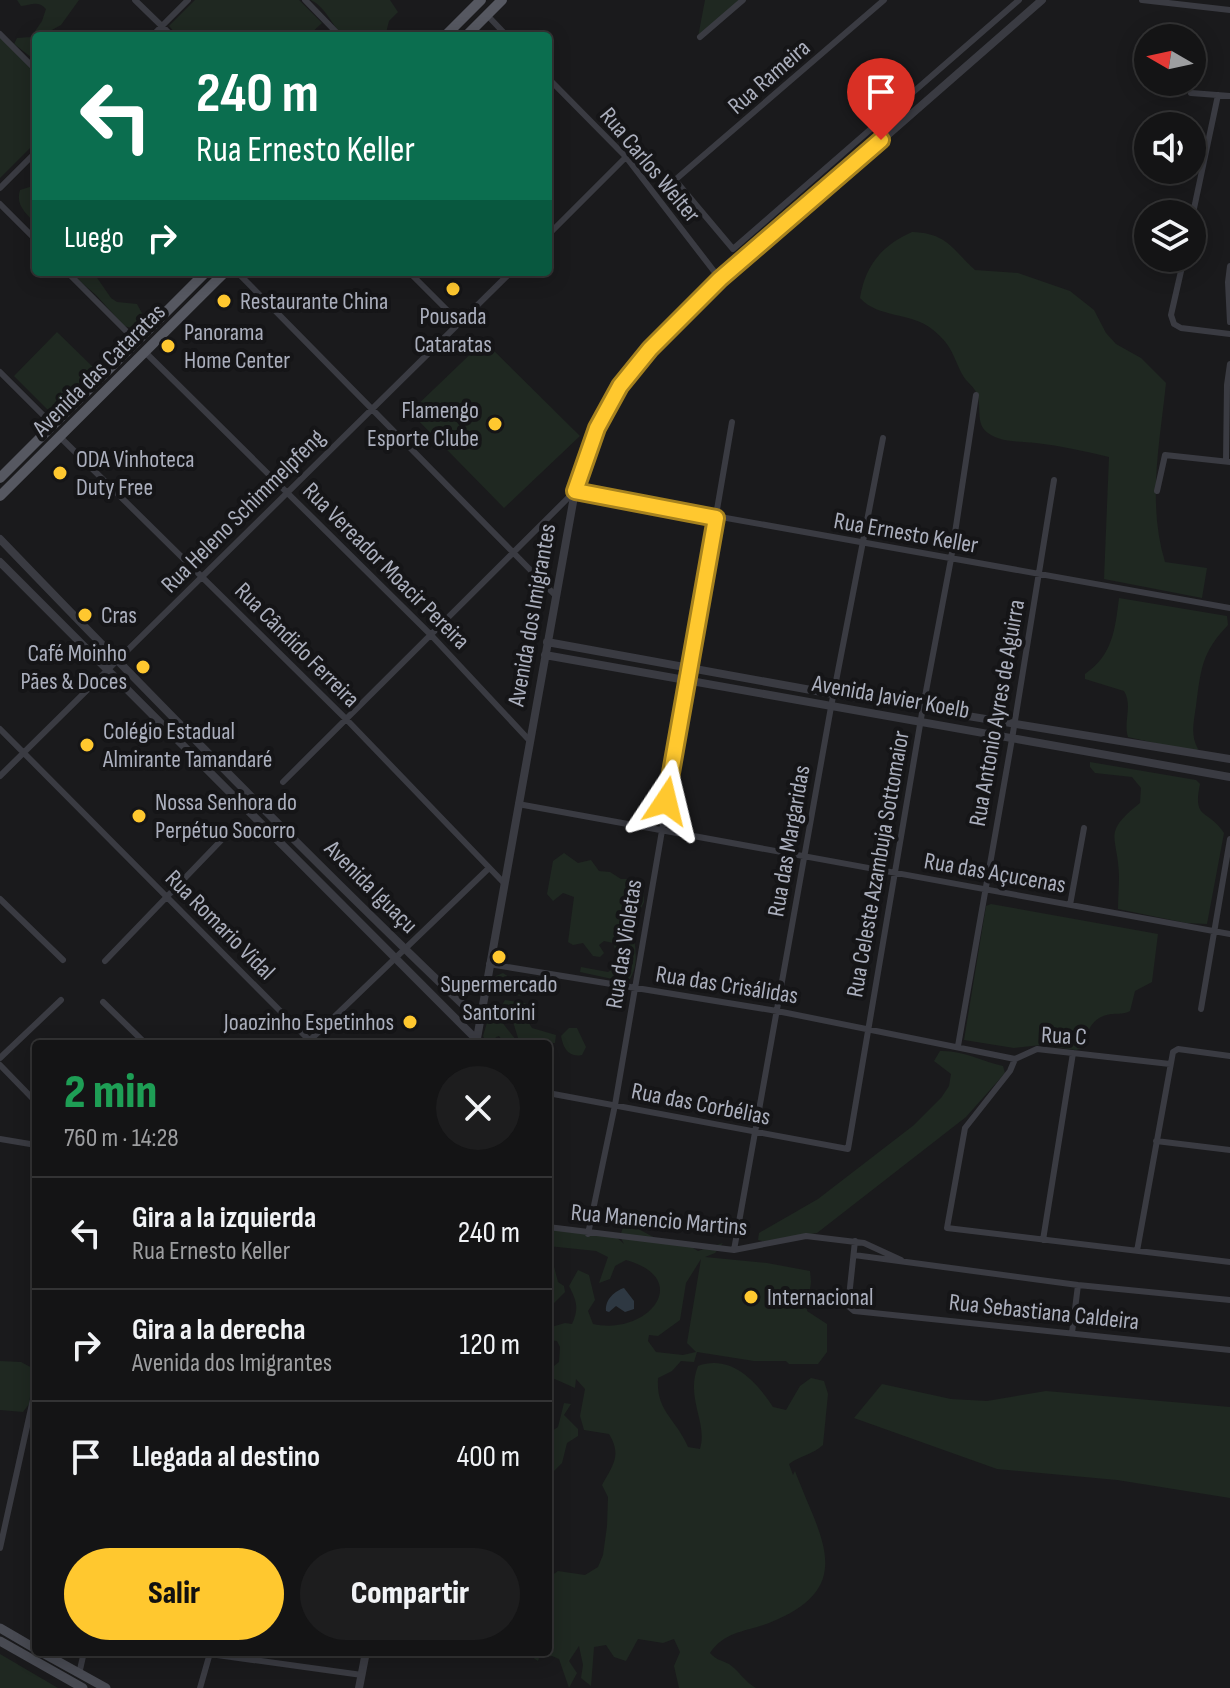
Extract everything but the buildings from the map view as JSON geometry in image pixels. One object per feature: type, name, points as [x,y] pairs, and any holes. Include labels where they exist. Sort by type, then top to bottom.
[{"type":"main road","points":[[470,32],[502,0]]},
{"type":"main road","points":[[448,32],[474,2]]},
{"type":"main road","name":"Avenida das Cataratas","points":[[0,478],[202,276]]},
{"type":"main road","name":"Avenida das Cataratas","points":[[0,496],[221,276]]},
{"type":"main road","points":[[0,1628],[32,1647]]},
{"type":"main road","points":[[0,1641],[83,1688]]},
{"type":"main road","points":[[48,1656],[106,1688]]},
{"type":"street","points":[[135,0],[168,32]]},
{"type":"street","points":[[156,32],[188,0]]},
{"type":"street","points":[[305,0],[336,32]]},
{"type":"street","points":[[700,37],[743,0]]},
{"type":"street","name":"Rua Rameira","points":[[884,0],[675,180],[733,249],[1019,0]]},
{"type":"street","name":"Avenida dos Imigrantes","points":[[476,1040],[575,491],[597,428],[620,386],[684,313],[1042,0]]},
{"type":"street","points":[[1142,0],[1230,10]]},
{"type":"street","points":[[487,15],[503,32]]},
{"type":"street","points":[[0,34],[32,66]]},
{"type":"street","name":"Rua Carlos Welter","points":[[552,82],[626,157],[720,279]]},
{"type":"street","points":[[1206,94],[1230,96]]},
{"type":"street","points":[[1196,200],[1218,95]]},
{"type":"street","points":[[0,188],[32,156]]},
{"type":"street","points":[[552,231],[626,157]]},
{"type":"street","points":[[0,204],[32,236]]},
{"type":"street","points":[[1230,266],[1230,322]]},
{"type":"street","points":[[1181,272],[1171,315],[1174,324],[1181,328],[1230,334]]},
{"type":"street","points":[[71,276],[137,342]]},
{"type":"street","points":[[241,276],[555,595]]},
{"type":"street","points":[[413,276],[460,323]]},
{"type":"street","name":"Rua Heleno Schimmelpfeng","points":[[0,776],[507,276]]},
{"type":"street","name":"Rua Vereador Moacir Pereira","points":[[146,353],[431,635],[529,740]]},
{"type":"street","points":[[1157,491],[1165,455],[1228,462],[1227,385],[1230,364]]},
{"type":"street","points":[[0,372],[53,425]]},
{"type":"street","name":"Rua Celeste Azambuja Sottomaior","points":[[848,1149],[951,559],[976,395]]},
{"type":"street","name":"Rua das Violetas","points":[[588,1234],[636,988],[732,422]]},
{"type":"street","name":"Rua Cândido Ferreira","points":[[61,438],[347,720],[503,882]]},
{"type":"street","name":"Rua das Margaridas","points":[[734,1250],[833,694],[883,438]]},
{"type":"street","name":"Rua Antonio Ayres de Aguirra","points":[[958,1046],[1054,480]]},
{"type":"street","points":[[283,782],[575,491]]},
{"type":"street","name":"Rua Ernesto Keller","points":[[575,491],[1230,608]]},
{"type":"street","name":"Avenida Iguaçu","points":[[0,539],[405,950],[480,1021]]},
{"type":"street","name":"Avenida Iguaçu","points":[[0,562],[474,1040]]},
{"type":"street","name":"Avenida Javier Koelb","points":[[547,642],[833,694],[1230,759]]},
{"type":"street","name":"Avenida Javier Koelb","points":[[545,655],[1230,777]]},
{"type":"street","name":"Rua Romario Vidal","points":[[0,729],[306,1040]]},
{"type":"street","name":"Rua das Açucenas","points":[[518,804],[1230,934]]},
{"type":"street","points":[[105,961],[234,827]]},
{"type":"street","points":[[1070,905],[1084,828]]},
{"type":"street","points":[[1201,1009],[1230,839]]},
{"type":"street","points":[[312,1040],[489,868]]},
{"type":"street","points":[[0,899],[63,960]]},
{"type":"street","name":"Rua das Crisálidas","points":[[489,964],[777,1011],[958,1046]]},
{"type":"street","points":[[0,1058],[61,1000]]},
{"type":"street","points":[[103,1002],[142,1040]]},
{"type":"street","name":"Rua C","points":[[958,1046],[1015,1059],[1037,1049],[1170,1064]]},
{"type":"street","points":[[1137,1251],[1173,1052],[1178,1049],[1230,1056]]},
{"type":"street","points":[[1043,1240],[1073,1053]]},
{"type":"street","points":[[1015,1059],[1010,1071],[965,1128],[947,1228],[1230,1262]]},
{"type":"street","points":[[0,1065],[32,1098]]},
{"type":"street","name":"Rua das Corbélias","points":[[552,1094],[848,1149]]},
{"type":"street","points":[[0,1139],[32,1144]]},
{"type":"street","points":[[1156,1141],[1230,1150]]},
{"type":"street","name":"Rua Manencio Martins","points":[[552,1228],[734,1250],[806,1236],[855,1241],[876,1247],[905,1262]]},
{"type":"street","points":[[854,1255],[855,1241]]},
{"type":"street","name":"Rua Manencio Martins","points":[[854,1255],[1078,1285],[1230,1300]]},
{"type":"street","name":"Rua Sebastiana Caldeira","points":[[854,1255],[848,1306],[854,1311],[1230,1350]]},
{"type":"street","points":[[1072,1333],[1078,1285]]},
{"type":"street","points":[[0,1548],[32,1404]]},
{"type":"street","points":[[79,1674],[83,1656]]},
{"type":"street","points":[[200,1688],[209,1656]]},
{"type":"street","points":[[231,1656],[362,1675]]},
{"type":"street","points":[[359,1688],[365,1656]]},
{"type":"shaded area","points":[[17,0],[79,0],[61,25],[48,32],[34,32],[46,9],[43,6],[21,6]]},
{"type":"shaded area","points":[[195,0],[299,0],[322,23],[312,32],[174,32],[169,26]]},
{"type":"shaded area","points":[[311,0],[390,0],[398,12],[389,21],[386,32],[339,32]]},
{"type":"shaded area","points":[[705,0],[739,0],[698,37]]},
{"type":"shaded area","points":[[0,37],[32,69],[32,146],[0,178]]},
{"type":"shaded area","points":[[31,37],[32,58],[14,44],[17,38]]},
{"type":"shaded area","points":[[32,186],[32,220],[19,201],[20,190]]},
{"type":"shaded area","points":[[912,232],[941,239],[975,270],[1018,273],[1070,291],[1094,310],[1106,333],[1116,344],[1141,358],[1166,383],[1156,472],[1160,540],[1165,562],[1207,568],[1202,598],[1104,579],[1109,457],[1005,440],[988,433],[982,425],[976,391],[964,377],[944,340],[923,324],[876,309],[860,298],[866,276],[877,258],[892,243]]},
{"type":"shaded area","points":[[74,276],[96,276],[111,298],[117,302],[137,304],[144,317],[143,331],[124,326]]},
{"type":"shaded area","points":[[57,332],[95,369],[52,414],[14,376]]},
{"type":"shaded area","name":"Flamengo Esporte Clube","points":[[484,341],[580,436],[504,508],[410,412]]},
{"type":"shaded area","points":[[1119,598],[1227,616],[1228,625],[1212,644],[1201,672],[1194,723],[1198,749],[1195,752],[1128,737],[1128,702],[1124,691],[1085,679],[1085,674],[1107,650]]},
{"type":"shaded area","points":[[1090,762],[1196,780],[1200,784],[1200,809],[1224,833],[1207,924],[1186,923],[1118,909],[1119,876],[1114,836],[1120,822],[1140,803],[1141,788],[1132,777],[1095,773]]},
{"type":"shaded area","points":[[564,853],[578,863],[591,860],[599,871],[610,872],[621,879],[634,879],[643,888],[644,902],[633,924],[636,958],[630,979],[617,980],[580,972],[581,967],[608,972],[617,967],[619,961],[613,943],[604,941],[599,945],[604,953],[600,957],[593,956],[583,943],[573,945],[568,942],[574,897],[563,893],[553,901],[547,894],[553,861]]},
{"type":"shaded area","points":[[991,904],[1158,934],[1152,982],[1135,991],[1130,1011],[1104,1016],[1094,1022],[1083,1048],[1076,1050],[1041,1045],[1014,1048],[964,1040],[986,906]]},
{"type":"shaded area","points":[[503,973],[515,981],[540,983],[547,991],[526,986],[522,996],[512,994],[505,986],[493,989],[491,978]]},
{"type":"shaded area","points":[[505,1000],[525,1003],[528,1007],[527,1020],[532,1028],[556,1035],[555,1043],[552,1040],[518,1038],[510,1012],[501,1007]]},
{"type":"shaded area","points":[[489,1016],[498,1017],[516,1040],[502,1040],[499,1036],[494,1040],[485,1040],[483,1036]]},
{"type":"shaded area","points":[[569,1028],[577,1028],[586,1047],[582,1055],[573,1055],[565,1048],[561,1036]]},
{"type":"shaded area","points":[[940,1051],[964,1054],[1003,1066],[1005,1073],[966,1117],[817,1233],[766,1242],[758,1240],[759,1233],[818,1199],[914,1125],[941,1098],[949,1086],[951,1074],[934,1061]]},
{"type":"shaded area","points":[[625,1222],[661,1241],[687,1244],[698,1251],[723,1243],[715,1253],[705,1257],[810,1271],[807,1311],[827,1324],[827,1352],[818,1364],[754,1361],[697,1352],[694,1362],[681,1361],[672,1371],[658,1378],[660,1399],[667,1414],[688,1447],[700,1449],[701,1429],[694,1389],[698,1366],[721,1364],[742,1372],[773,1407],[786,1410],[800,1386],[811,1378],[824,1381],[828,1394],[823,1445],[789,1464],[793,1475],[795,1471],[821,1539],[825,1559],[823,1577],[815,1593],[797,1609],[769,1623],[729,1636],[710,1653],[729,1664],[756,1688],[679,1688],[674,1666],[680,1652],[674,1639],[663,1643],[638,1639],[626,1661],[614,1657],[606,1645],[594,1647],[591,1686],[581,1678],[583,1665],[579,1646],[569,1661],[577,1673],[569,1688],[559,1659],[552,1656],[552,1575],[558,1571],[585,1575],[598,1567],[607,1526],[608,1497],[602,1485],[612,1466],[615,1448],[609,1434],[584,1430],[580,1416],[585,1389],[576,1379],[575,1388],[552,1378],[552,1366],[559,1362],[560,1347],[557,1341],[552,1340],[552,1327],[572,1324],[576,1305],[569,1286],[578,1270],[589,1275],[595,1300],[588,1311],[593,1324],[631,1322],[656,1304],[660,1292],[657,1280],[646,1269],[626,1260],[615,1266],[610,1279],[599,1283],[608,1257],[596,1251],[552,1246],[552,1225],[574,1231],[611,1234],[624,1244],[620,1236]],"holes":[[[701,1259],[687,1343],[696,1352],[683,1355],[656,1352],[648,1341],[649,1335],[658,1336],[680,1320],[686,1283]]]},
{"type":"shaded area","points":[[552,1259],[558,1282],[564,1286],[565,1292],[552,1305]]},
{"type":"shaded area","points":[[624,1288],[634,1301],[634,1309],[625,1312],[616,1306],[606,1311],[611,1296]]},
{"type":"shaded area","points":[[0,1361],[21,1362],[32,1368],[29,1404],[23,1412],[0,1410]]},
{"type":"shaded area","points":[[882,1384],[951,1399],[987,1401],[1046,1391],[1230,1407],[1230,1498],[1117,1480],[997,1469],[854,1418]]},
{"type":"shaded area","points":[[564,1403],[571,1404],[564,1415],[578,1429],[578,1436],[567,1443],[562,1463],[552,1473],[552,1431],[558,1427]]},
{"type":"shaded area","points":[[0,1654],[58,1688],[0,1688]]},
{"type":"place","name":"Pousada Cataratas","points":[[453,289]]},
{"type":"place","name":"Restaurante China","points":[[224,301]]},
{"type":"place","name":"Panorama Home Center","points":[[168,346]]},
{"type":"place","name":"Flamengo Esporte Clube","points":[[495,424]]},
{"type":"place","name":"ODA Vinhoteca Duty Free","points":[[60,473]]},
{"type":"place","name":"Cras","points":[[85,615]]},
{"type":"place","name":"Café Moinho Pães & Doces","points":[[143,667]]},
{"type":"place","name":"Colégio Estadual Almirante Tamandaré","points":[[87,745]]},
{"type":"place","name":"Nossa Senhora do Perpétuo Socorro","points":[[139,816]]},
{"type":"place","name":"Supermercado Santorini","points":[[499,957]]},
{"type":"place","name":"Joaozinho Espetinhos","points":[[410,1022]]},
{"type":"place","name":"Internacional","points":[[751,1297]]},
{"type":"route","points":[[666,801],[716,518],[575,491],[597,428],[620,386],[650,349],[720,279],[881,140]]}]
